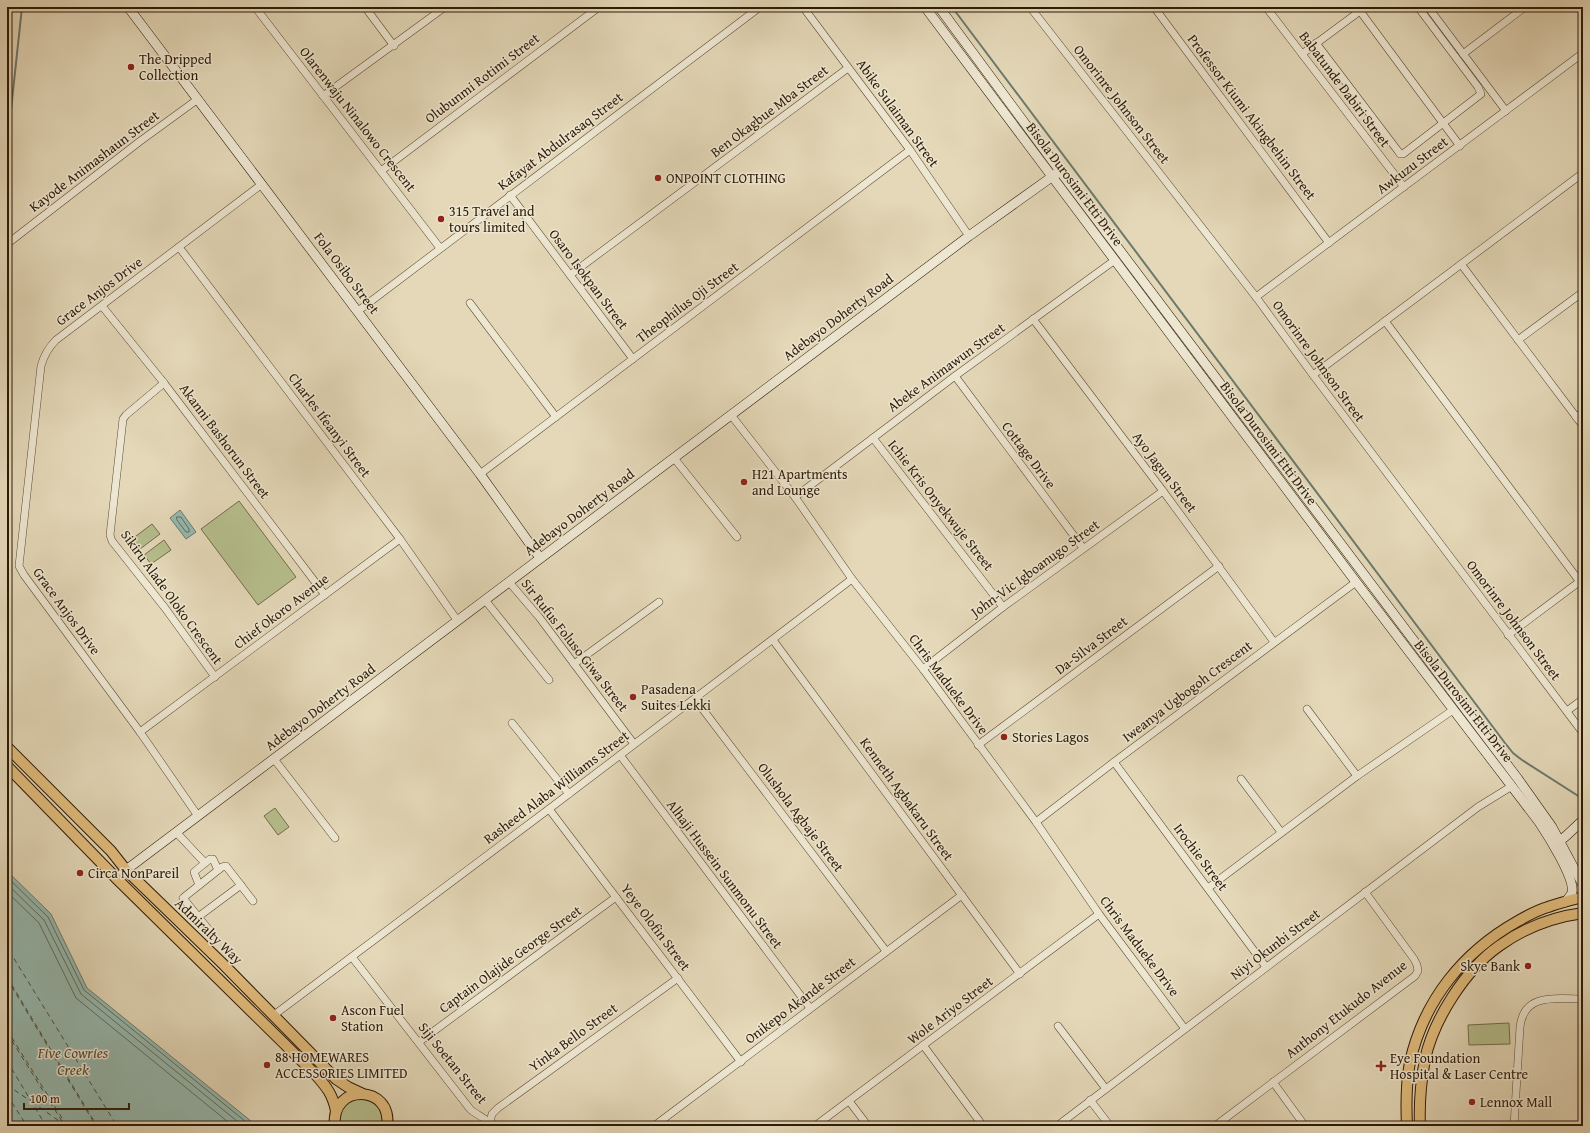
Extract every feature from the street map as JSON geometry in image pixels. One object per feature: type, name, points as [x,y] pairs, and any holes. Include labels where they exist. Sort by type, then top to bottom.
[{"type":"main road","name":"Fola Osibo Street","points":[[128,7],[480,474],[540,558]]},
{"type":"main road","name":"Bisola Durosimi Etti Drive","points":[[925,7],[1356,582],[1539,822],[1557,843],[1571,883],[1572,891],[1565,902]]},
{"type":"main road","points":[[939,7],[1060,171],[1518,779],[1552,827],[1557,843],[1583,885]]},
{"type":"main road","name":"Adebayo Doherty Road","points":[[117,879],[126,870],[457,620],[969,236],[1060,171]]},
{"type":"main road","name":"Admiralty Way","points":[[7,747],[112,851],[126,870],[274,1015],[336,1079],[363,1094],[371,1095],[383,1105],[389,1124]]},
{"type":"main road","name":"Admiralty Way","points":[[7,766],[117,879],[315,1074],[328,1088],[336,1111]]},
{"type":"main road","points":[[1557,843],[1583,820]]},
{"type":"main road","points":[[1407,1126],[1406,1098],[1410,1063],[1419,1033],[1444,985],[1466,958],[1493,936],[1547,907],[1583,897]]},
{"type":"main road","points":[[1420,1126],[1420,1100],[1425,1058],[1438,1022],[1448,1002],[1485,957],[1498,946],[1543,922],[1583,913]]},
{"type":"main road","points":[[335,1126],[336,1111],[340,1104],[346,1098],[354,1094],[363,1094]]},
{"type":"street","name":"Olarenwaju Ninalowo Crescent","points":[[255,7],[440,248]]},
{"type":"street","points":[[365,7],[394,46]]},
{"type":"street","points":[[323,96],[394,46],[445,7]]},
{"type":"street","name":"Olubunmi Rotimi Street","points":[[381,171],[599,7]]},
{"type":"street","name":"Kafayat Abdulrasaq Street","points":[[358,312],[440,248],[760,7]]},
{"type":"street","name":"Abike Sulaiman Street","points":[[803,7],[910,150],[969,236]]},
{"type":"street","name":"Omorinre Johnson Street","points":[[1030,7],[1256,297],[1313,375],[1583,733]]},
{"type":"street","name":"Professor Kiumi Akingbehin Street","points":[[1154,7],[1329,243]]},
{"type":"street","name":"Babatunde Dabiri Street","points":[[1266,7],[1404,187]]},
{"type":"street","points":[[1316,43],[1400,154],[1405,153],[1480,96],[1481,92],[1418,7]]},
{"type":"street","points":[[1428,7],[1506,111]]},
{"type":"street","points":[[1463,54],[1525,7]]},
{"type":"street","points":[[1302,54],[1362,9],[1460,146]]},
{"type":"street","name":"Awkuzu Street","points":[[1256,297],[1583,53]]},
{"type":"street","name":"Ben Okagbue Mba Street","points":[[570,275],[848,68]]},
{"type":"street","name":"Kayode Animashaun Street","points":[[7,244],[139,142],[198,99]]},
{"type":"street","name":"Theophilus Oji Street","points":[[480,474],[910,150]]},
{"type":"street","points":[[1313,375],[1583,173]]},
{"type":"street","name":"Grace Anjos Drive","points":[[198,816],[140,732],[24,575],[19,566],[41,366],[49,347],[56,340],[262,184]]},
{"type":"street","name":"Osaro Isokpan Street","points":[[510,195],[633,359]]},
{"type":"street","name":"Charles Ifeanyi Street","points":[[179,247],[400,539],[457,620]]},
{"type":"street","name":"Abeke Animawun Street","points":[[795,497],[955,376],[1115,260]]},
{"type":"street","points":[[1461,264],[1583,426]]},
{"type":"street","points":[[1518,340],[1583,292]]},
{"type":"street","points":[[470,303],[556,417]]},
{"type":"street","name":"Akanni Bashorun Street","points":[[102,306],[164,383],[325,595]]},
{"type":"street","name":"Ayo Jagun Street","points":[[1033,319],[1163,490],[1274,642]]},
{"type":"street","points":[[1385,321],[1581,580],[1508,635]]},
{"type":"street","name":"Cottage Drive","points":[[955,376],[1083,548]]},
{"type":"street","name":"Sikiru Alade Oloko Crescent","points":[[164,383],[126,414],[124,419],[110,535],[112,541],[165,608],[215,677]]},
{"type":"street","points":[[1576,417],[1583,412]]},
{"type":"street","name":"Chris Madueke Drive","points":[[731,415],[795,497],[852,579],[923,668],[978,745],[1036,822],[1099,914],[1185,1029]]},
{"type":"street","name":"Ichie Kris Onyekwuje Street","points":[[873,438],[1003,606]]},
{"type":"street","points":[[674,458],[737,537]]},
{"type":"street","name":"John-Vic Igboanugo Street","points":[[923,668],[1003,606],[1163,490]]},
{"type":"street","name":"Chief Okoro Avenue","points":[[140,732],[400,539]]},
{"type":"street","name":"Da-Silva Street","points":[[978,745],[1219,566]]},
{"type":"street","name":"Rasheed Alaba Williams Street","points":[[274,1015],[695,699],[852,579]]},
{"type":"street","name":"Sir Rufus Foluso Giwa Street","points":[[509,582],[539,617],[634,744]]},
{"type":"street","name":"Iweanya Ugbogoh Crescent","points":[[1036,822],[1356,582]]},
{"type":"street","points":[[485,600],[549,680]]},
{"type":"street","points":[[574,664],[659,602]]},
{"type":"street","name":"Kenneth Agbakaru Street","points":[[773,640],[1020,974]]},
{"type":"street","name":"Olushola Agbaje Street","points":[[695,699],[886,951]]},
{"type":"street","points":[[1566,711],[1583,699]]},
{"type":"street","points":[[1308,709],[1357,776]]},
{"type":"street","points":[[1208,888],[1357,776],[1453,710]]},
{"type":"street","points":[[512,723],[569,794]]},
{"type":"street","name":"Alhaji Hussein Sunmonu Street","points":[[620,755],[810,1008]]},
{"type":"street","points":[[274,759],[336,838]]},
{"type":"street","name":"Irochie Street","points":[[1114,762],[1266,967]]},
{"type":"street","points":[[1241,779],[1281,832]]},
{"type":"street","name":"Niyi Okunbi Street","points":[[1057,1126],[1365,892],[1478,808],[1512,786]]},
{"type":"street","name":"Yeye Olofin Street","points":[[549,809],[741,1062]]},
{"type":"street","points":[[176,832],[205,863]]},
{"type":"street","points":[[199,885],[194,872],[205,863],[212,858],[218,870]]},
{"type":"street","points":[[209,930],[183,898],[224,865],[253,901]]},
{"type":"street","points":[[198,917],[241,885]]},
{"type":"street","name":"Anthony Etukudo Avenue","points":[[1215,1126],[1415,976],[1418,971],[1418,965],[1365,892]]},
{"type":"street","name":"Onikepo Akande Street","points":[[654,1126],[962,895]]},
{"type":"street","name":"Captain Olajide George Street","points":[[419,1042],[616,897]]},
{"type":"street","name":"Wole Ariyo Street","points":[[815,1126],[1099,914]]},
{"type":"street","name":"Siji Soetan Street","points":[[352,957],[470,1109],[476,1115],[491,1124]]},
{"type":"street","name":"Yinka Bello Street","points":[[491,1124],[492,1114],[498,1108],[678,978]]},
{"type":"street","points":[[1514,1126],[1520,1027],[1523,1014],[1534,1002],[1542,999],[1583,999]]},
{"type":"street","points":[[1058,1026],[1106,1088]]},
{"type":"street","points":[[924,1045],[984,1126]]},
{"type":"street","points":[[1273,1082],[1305,1126]]},
{"type":"street","points":[[1090,1100],[1110,1126]]},
{"type":"street","points":[[850,1101],[868,1126]]},
{"type":"green space","points":[[239,501],[296,577],[258,605],[201,529]]},
{"type":"green space","points":[[152,524],[160,534],[140,549],[132,539]]},
{"type":"green space","points":[[164,540],[171,550],[151,564],[144,555]]},
{"type":"green space","points":[[275,808],[289,827],[278,835],[264,816]]},
{"type":"green space","points":[[1509,1023],[1510,1044],[1469,1045],[1468,1025]]},
{"type":"green space","points":[[359,1098],[374,1104],[380,1110],[383,1126],[339,1126],[343,1108],[349,1102]]},
{"type":"water","points":[[180,510],[196,532],[186,539],[170,518]]},
{"type":"water","name":"Five Cowries Creek","points":[[7,871],[51,914],[87,988],[257,1126],[7,1126]]},
{"type":"waterway","points":[[7,147],[22,7]]},
{"type":"waterway","points":[[952,7],[1505,743],[1513,753],[1522,760],[1583,799]]},
{"type":"ferry route","points":[[7,953],[13,957],[117,1126]]},
{"type":"ferry route","points":[[7,977],[97,1126]]},
{"type":"ferry route","points":[[7,979],[96,1126]]},
{"type":"ferry route","points":[[7,1030],[67,1126]]},
{"type":"ferry route","points":[[7,1033],[65,1126]]},
{"type":"ferry route","points":[[7,1061],[46,1126]]},
{"type":"ferry route","points":[[7,1085],[29,1100]]},
{"type":"ferry route","points":[[7,1095],[27,1126]]},
{"type":"ferry route","points":[[32,1102],[62,1123]]},
{"type":"ferry route","points":[[7,1122],[13,1126]]},
{"type":"place","name":"The Dripped Collection","points":[[131,67]]},
{"type":"place","name":"ONPOINT CLOTHING","points":[[658,178]]},
{"type":"place","name":"315 Travel and tours limited","points":[[441,219]]},
{"type":"place","name":"H21 Apartments and Lounge","points":[[744,482]]},
{"type":"place","name":"Pasadena Suites Lekki","points":[[633,697]]},
{"type":"place","name":"Stories Lagos","points":[[1004,737]]},
{"type":"place","name":"Circa NonPareil","points":[[80,873]]},
{"type":"place","name":"Skye Bank","points":[[1528,966]]},
{"type":"place","name":"Ascon Fuel Station","points":[[333,1018]]},
{"type":"place","name":"88 HOMEWARES ACCESSORIES LIMITED","points":[[267,1065]]},
{"type":"place","name":"Eye Foundation Hospital & Laser Centre","points":[[1381,1066]]},
{"type":"place","name":"Lennox Mall","points":[[1472,1102]]}]
